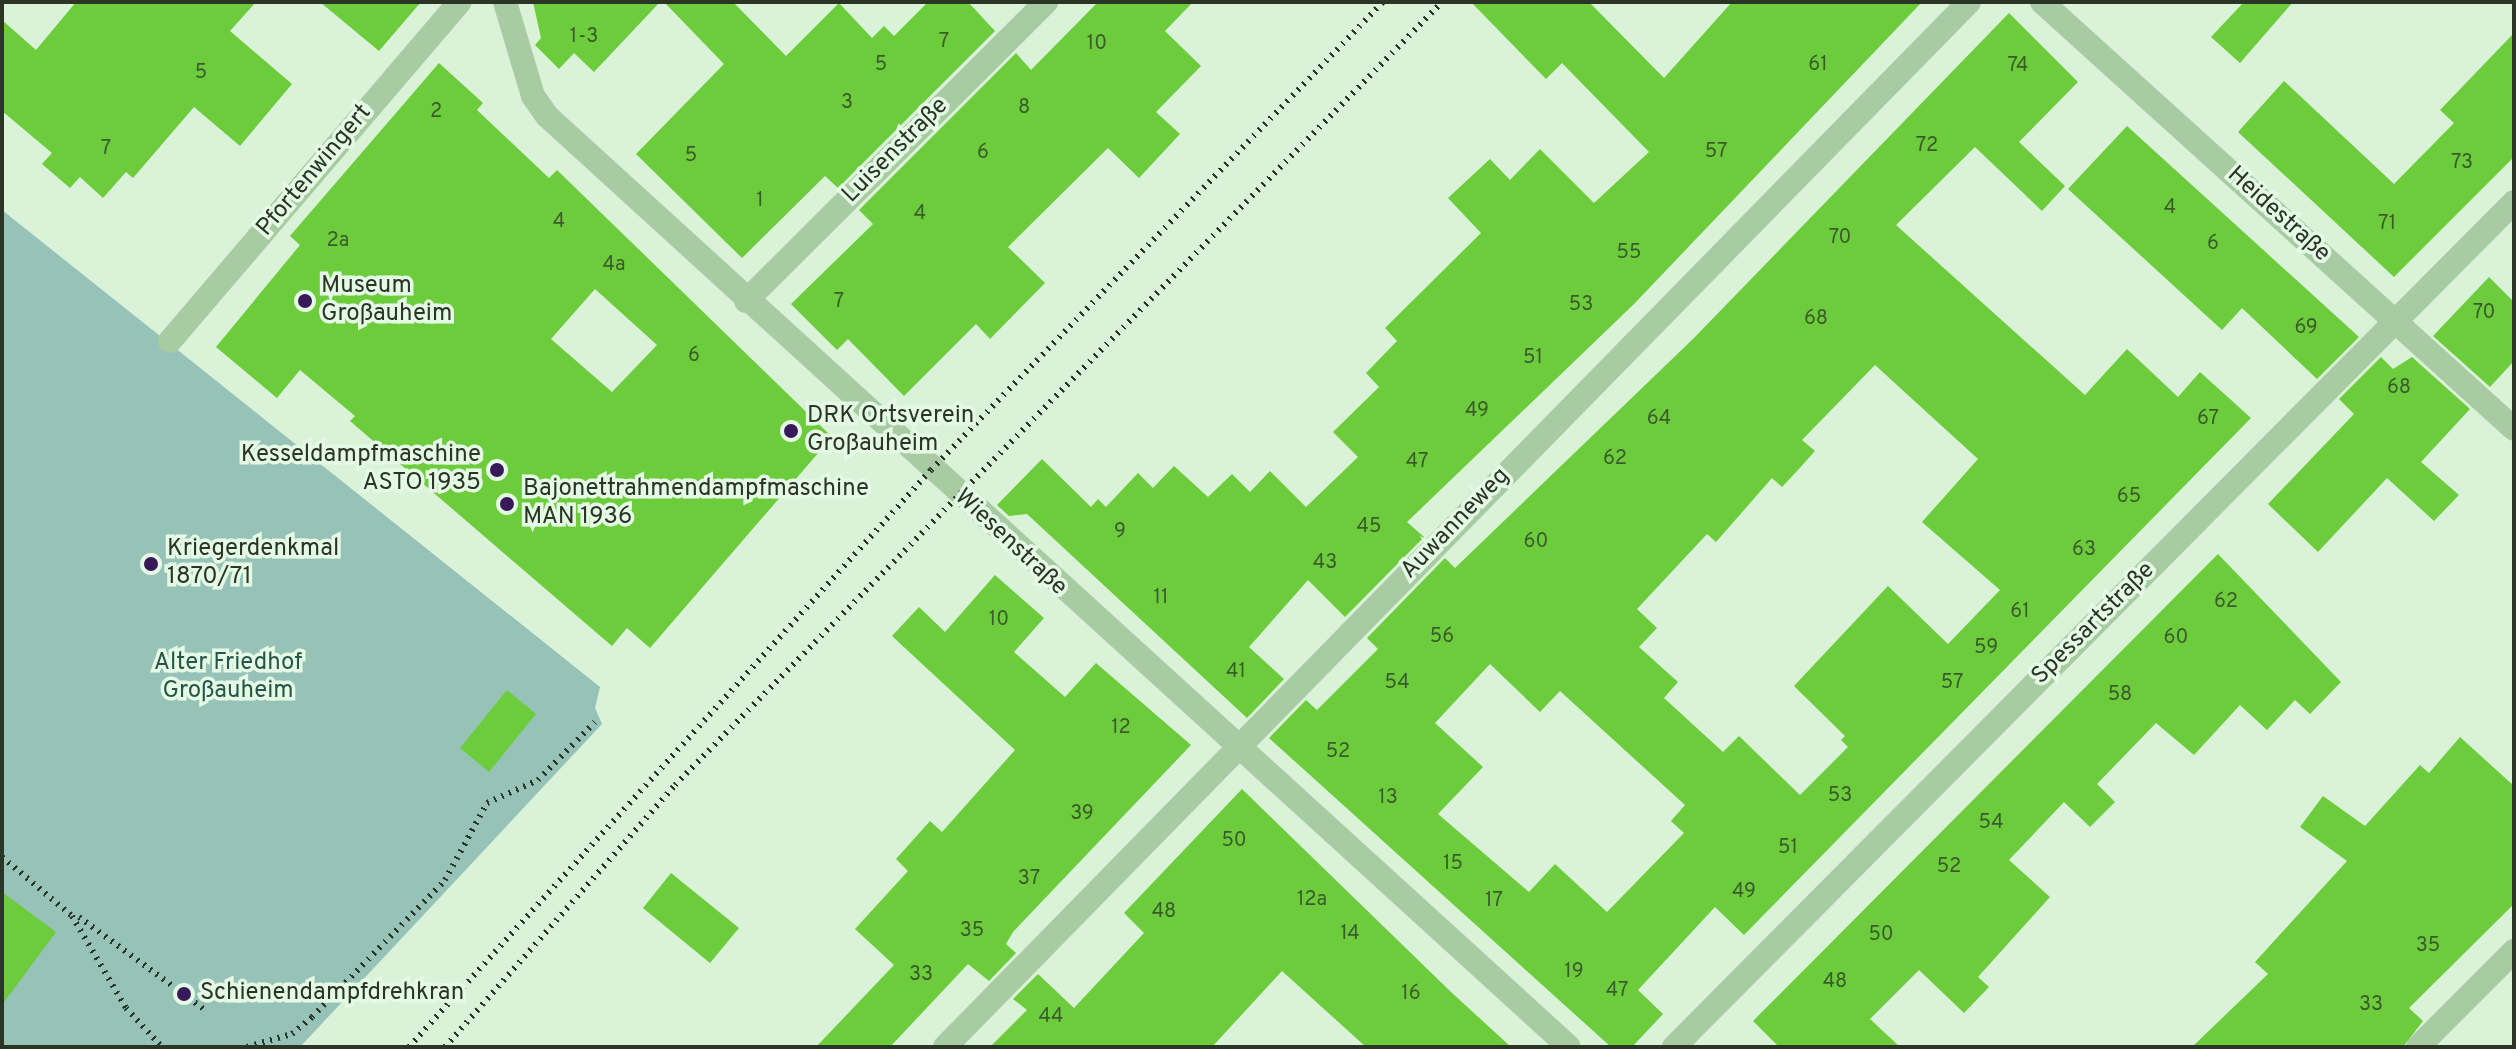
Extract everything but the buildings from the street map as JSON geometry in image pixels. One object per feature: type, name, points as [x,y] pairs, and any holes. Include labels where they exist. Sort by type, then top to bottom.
[{"type":"street","name":"Pfortenwingert","points":[[170,341],[460,2]]},
{"type":"street","name":"Wiesenstraße","points":[[505,2],[533,96],[547,116],[1235,749],[1569,1047]]},
{"type":"street","name":"Luisenstraße","points":[[746,301],[1046,2]]},
{"type":"street","name":"Auwanneweg","points":[[945,1047],[1969,2]]},
{"type":"street","name":"Heidestraße","points":[[2042,2],[2514,429]]},
{"type":"street","name":"Spessartstraße","points":[[1674,1047],[2514,202]]},
{"type":"street","points":[[2418,1047],[2514,951]]},
{"type":"green space","name":"Alter Friedhof Großauheim","points":[[2,210],[600,687],[595,708],[602,724],[300,1047],[2,1047]]},
{"type":"railway","points":[[409,1047],[931,470],[1383,2]]},
{"type":"railway","points":[[445,1047],[675,785],[1442,2]]},
{"type":"railway","points":[[247,1047],[292,1034],[312,1017],[445,880],[487,803],[538,780],[595,722]]},
{"type":"railway","points":[[2,857],[72,916],[126,1008],[162,1047]]},
{"type":"railway","points":[[79,917],[205,1010]]},
{"type":"place","name":"Museum Großauheim","points":[[305,301]]},
{"type":"place","name":"DRK Ortsverein Großauheim","points":[[791,431]]},
{"type":"place","name":"Kesseldampfmaschine ASTO 1935","points":[[497,470]]},
{"type":"place","name":"Bajonettrahmendampfmaschine MAN 1936","points":[[507,504]]},
{"type":"place","name":"Kriegerdenkmal 1870/71","points":[[151,564]]},
{"type":"place","name":"Schienendampfdrehkran","points":[[184,994]]}]
